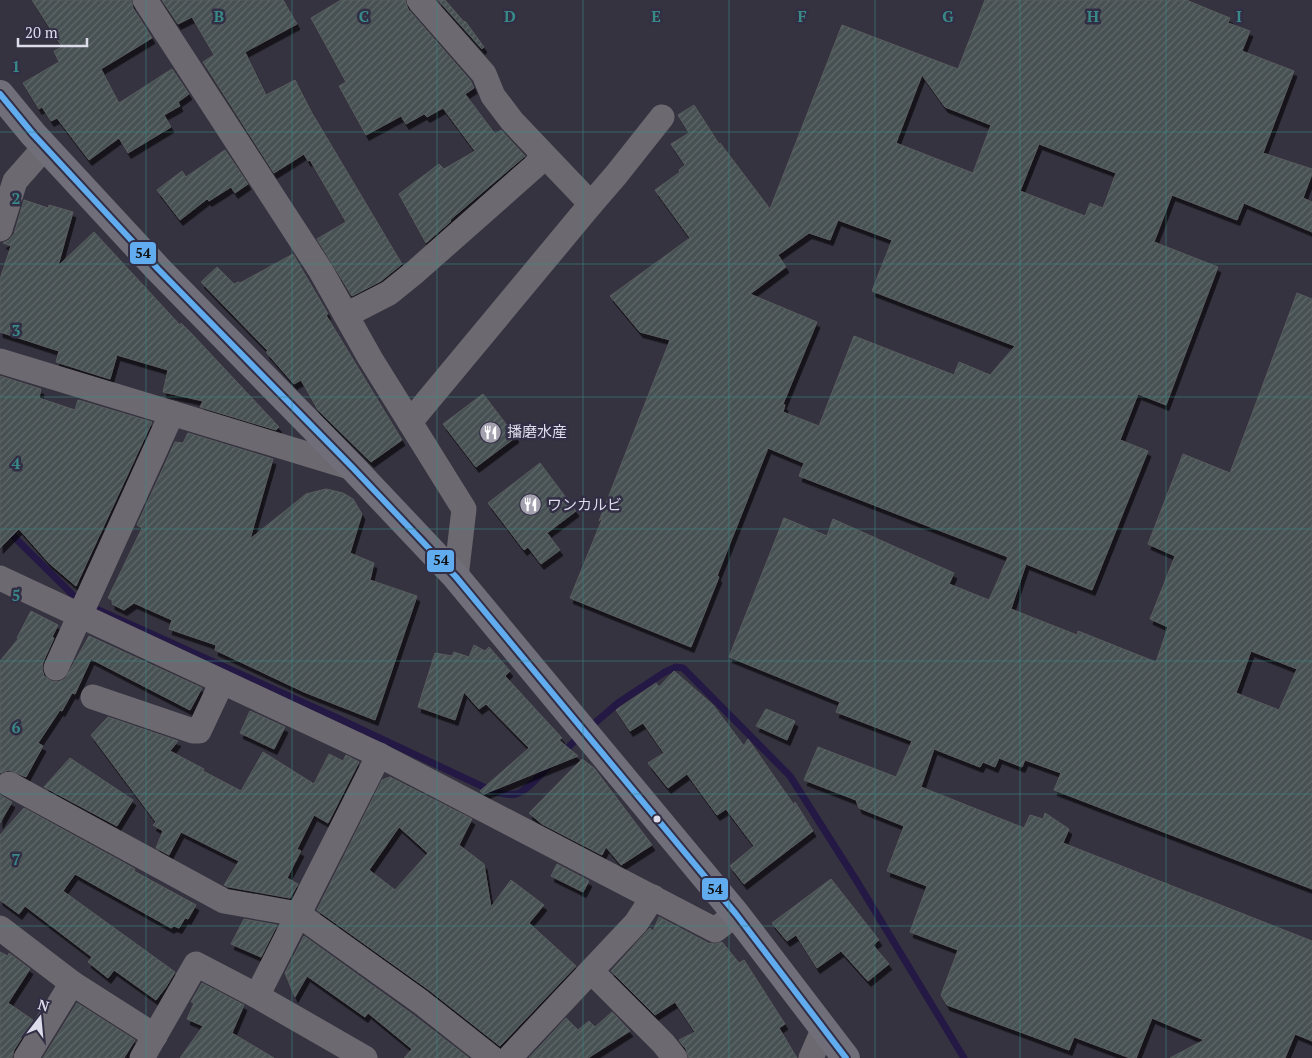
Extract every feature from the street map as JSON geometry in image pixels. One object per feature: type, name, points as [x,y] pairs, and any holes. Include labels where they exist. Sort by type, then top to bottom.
[{"type":"highway","points":[[0,94],[45,148],[158,269],[353,468],[456,577],[736,914],[846,1058]]},
{"type":"street","points":[[145,0],[321,271],[464,509],[456,577]]},
{"type":"street","points":[[420,0],[484,74],[493,96],[512,121],[590,204]]},
{"type":"street","points":[[410,422],[662,117]]},
{"type":"street","points":[[0,229],[15,181],[45,148]]},
{"type":"street","points":[[346,315],[389,293],[536,165],[543,156]]},
{"type":"street","points":[[0,360],[353,468]]},
{"type":"street","points":[[56,668],[172,413]]},
{"type":"street","points":[[0,578],[84,607],[222,682],[379,756],[715,930],[736,914]]},
{"type":"street","points":[[93,697],[192,731],[199,731],[222,682]]},
{"type":"street","points":[[257,996],[379,756]]},
{"type":"street","points":[[9,784],[224,901],[298,914],[421,1002],[492,1058]]},
{"type":"street","points":[[509,1058],[636,923],[653,897]]},
{"type":"street","points":[[0,928],[72,983],[155,1036]]},
{"type":"street","points":[[142,1058],[196,964],[257,996],[365,1058]]},
{"type":"street","points":[[591,971],[676,1058]]},
{"type":"street","points":[[26,1058],[72,983]]},
{"type":"street","points":[[811,1058],[824,1028]]},
{"type":"building","points":[[32,0],[131,0],[133,8],[152,38],[101,69],[119,103],[172,69],[189,94],[178,102],[180,106],[164,115],[171,127],[128,153],[119,138],[89,160],[57,118],[51,121],[42,107],[39,109],[23,83],[59,62],[54,51],[62,47]]},
{"type":"building","points":[[162,0],[283,0],[297,24],[245,52],[266,95],[295,80],[312,113],[402,264],[381,281],[352,296],[317,239],[346,222],[310,160],[308,161],[304,154],[274,173],[203,62],[214,55],[192,17],[178,24]]},
{"type":"building","points":[[341,0],[405,0],[408,9],[470,80],[474,88],[465,94],[495,134],[501,130],[525,156],[426,243],[399,194],[439,164],[444,169],[475,151],[443,108],[427,117],[424,114],[406,124],[401,116],[366,135],[339,86],[346,82],[311,18]]},
{"type":"building","points":[[438,0],[445,0],[465,21],[484,47],[482,49]]},
{"type":"building","points":[[985,0],[1186,0],[1230,18],[1228,23],[1250,31],[1242,51],[1294,71],[1263,153],[1312,169],[1303,198],[1312,202],[1312,232],[1244,203],[1237,220],[1172,195],[1154,242],[1218,267],[1166,405],[1138,394],[1120,440],[1148,451],[1092,590],[1026,564],[1011,609],[1077,635],[1078,631],[1156,662],[1168,627],[1150,619],[1175,556],[1148,544],[1183,454],[1230,473],[1297,293],[1312,299],[1312,889],[1054,790],[1061,773],[1025,760],[1022,767],[999,758],[995,767],[983,762],[980,767],[934,749],[921,787],[1024,828],[1030,815],[1043,819],[1045,813],[1069,829],[1063,843],[1312,941],[1312,1041],[1295,1034],[1285,1058],[1170,1058],[1204,1040],[1152,1018],[1136,1058],[1130,1058],[1074,1037],[1069,1050],[947,1005],[941,995],[958,950],[910,932],[927,886],[887,871],[904,826],[859,808],[856,800],[804,780],[818,747],[896,777],[912,741],[836,712],[840,702],[729,657],[784,518],[827,536],[833,519],[954,573],[949,584],[989,600],[1008,557],[799,476],[804,463],[768,448],[691,647],[570,598],[670,340],[640,332],[610,296],[690,238],[655,190],[680,172],[679,170],[685,165],[671,144],[689,133],[678,115],[694,105],[719,144],[770,209],[842,25],[958,69]],"holes":[[[922,75],[945,107],[991,125],[973,173],[896,143]],[[1039,144],[1116,173],[1103,208],[1090,203],[1085,216],[1020,191]],[[838,220],[892,240],[872,291],[1015,346],[990,375],[959,362],[954,375],[854,336],[819,426],[783,412],[785,405],[783,404],[817,322],[750,294],[786,267],[778,255],[809,233],[830,240]],[[1251,651],[1297,669],[1279,710],[1236,693]]]},
{"type":"building","points":[[225,150],[248,184],[235,193],[231,187],[209,201],[207,199],[180,220],[157,190],[182,171],[186,177]]},
{"type":"building","points":[[24,200],[48,208],[49,205],[73,212],[58,266],[94,232],[180,325],[181,323],[192,334],[279,427],[276,430],[200,407],[203,401],[163,392],[168,370],[117,355],[110,379],[56,362],[59,351],[0,332],[0,279],[11,246],[3,243],[14,234]]},
{"type":"building","points":[[293,254],[328,314],[326,315],[402,440],[371,462],[318,410],[301,380],[294,384],[266,352],[268,351],[201,282],[217,267],[234,284],[240,283]]},
{"type":"building","points":[[0,376],[41,389],[39,398],[75,410],[78,400],[152,422],[76,586],[49,563],[19,529],[0,548]]},
{"type":"building","points":[[483,394],[516,437],[476,467],[443,424]]},
{"type":"building","points":[[188,433],[273,459],[250,539],[306,494],[326,489],[343,493],[353,499],[362,514],[350,553],[374,563],[370,580],[417,596],[375,720],[304,692],[215,650],[216,645],[169,629],[172,620],[134,603],[124,610],[112,604],[112,600],[108,598],[142,528],[137,525],[175,442],[183,443]]},
{"type":"building","points":[[540,463],[576,511],[547,533],[560,550],[541,564],[528,547],[524,550],[488,503]]},
{"type":"building","points":[[31,611],[58,625],[52,637],[54,638],[43,662],[42,669],[44,676],[51,681],[58,682],[65,679],[89,636],[202,688],[190,710],[91,659],[75,694],[72,693],[62,711],[60,710],[38,743],[43,746],[26,777],[9,770],[0,773],[0,661],[19,638],[17,638]]},
{"type":"building","points":[[474,645],[485,651],[489,647],[510,671],[505,676],[562,738],[559,740],[578,756],[484,794],[480,791],[529,748],[486,704],[479,709],[464,692],[455,720],[418,707],[435,653],[452,656],[454,652],[469,657]]},
{"type":"building","points":[[674,671],[713,705],[744,746],[748,739],[794,805],[795,802],[813,831],[744,884],[730,866],[754,846],[726,809],[717,815],[687,774],[668,788],[648,763],[664,753],[643,723],[630,731],[616,710],[656,683],[659,687]]},
{"type":"building","points":[[766,709],[795,721],[787,740],[756,726]]},
{"type":"building","points":[[250,711],[285,727],[274,749],[240,733]]},
{"type":"building","points":[[108,717],[178,741],[170,751],[241,791],[263,752],[314,784],[329,754],[343,761],[346,755],[359,762],[328,823],[314,815],[297,849],[301,851],[287,878],[298,884],[290,898],[224,885],[239,861],[181,832],[169,855],[156,848],[163,831],[153,825],[156,822],[91,735]]},
{"type":"building","points":[[70,758],[133,800],[117,826],[44,787]]},
{"type":"building","points":[[582,759],[594,768],[652,845],[621,865],[606,847],[602,855],[542,824],[529,813]]},
{"type":"building","points":[[390,777],[472,819],[459,845],[484,864],[491,907],[511,880],[544,905],[529,923],[576,966],[500,1046],[429,990],[317,910],[382,780]],"holes":[[[399,827],[428,853],[395,890],[369,870]]]},
{"type":"building","points":[[0,795],[12,802],[0,823]]},
{"type":"building","points":[[24,808],[196,905],[188,919],[185,918],[179,928],[174,926],[171,928],[75,874],[63,891],[175,972],[156,1000],[114,970],[108,978],[88,962],[92,957],[25,906],[19,914],[0,900],[0,835]]},
{"type":"building","points":[[557,864],[589,881],[583,892],[551,876]]},
{"type":"building","points":[[831,879],[879,940],[873,945],[889,964],[868,981],[841,951],[817,968],[796,935],[787,941],[772,923]]},
{"type":"building","points":[[659,917],[708,943],[716,944],[722,942],[739,963],[744,960],[785,1024],[779,1028],[797,1058],[689,1058],[686,1049],[679,1040],[695,1032],[675,1002],[655,1015],[611,971],[650,928],[653,931]]},
{"type":"building","points":[[244,919],[277,925],[261,957],[231,944]]},
{"type":"building","points":[[304,936],[469,1058],[404,1058],[412,1049],[368,1013],[365,1017],[307,976],[295,997],[285,973]]},
{"type":"building","points":[[0,952],[8,956],[9,953],[30,969],[8,1003],[33,1020],[14,1050],[12,1058],[0,1058]]},
{"type":"building","points":[[202,983],[244,1005],[232,1033],[274,1058],[180,1058],[203,1026],[187,1019],[194,1003],[191,1002]]},
{"type":"building","points":[[77,1003],[135,1040],[124,1058],[43,1058]]},
{"type":"building","points":[[612,1012],[630,1031],[588,1058],[529,1058],[566,1018],[578,1030],[589,1021],[595,1027]]},
{"type":"waterway","points":[[0,523],[74,596],[94,608],[333,716],[492,791],[510,795],[521,792],[552,763]]},
{"type":"waterway","points":[[589,728],[618,703],[665,672],[676,667],[683,668],[790,776],[858,883],[964,1058]]},
{"type":"waterway","points":[[561,754],[581,735]]},
{"type":"transit line","name":"54","points":[[0,94],[33,134],[158,269],[353,468],[456,577],[736,914],[846,1058]]},
{"type":"place","name":"播磨水産","points":[[491,432]]},
{"type":"place","name":"ワンカルビ","points":[[531,505]]}]
